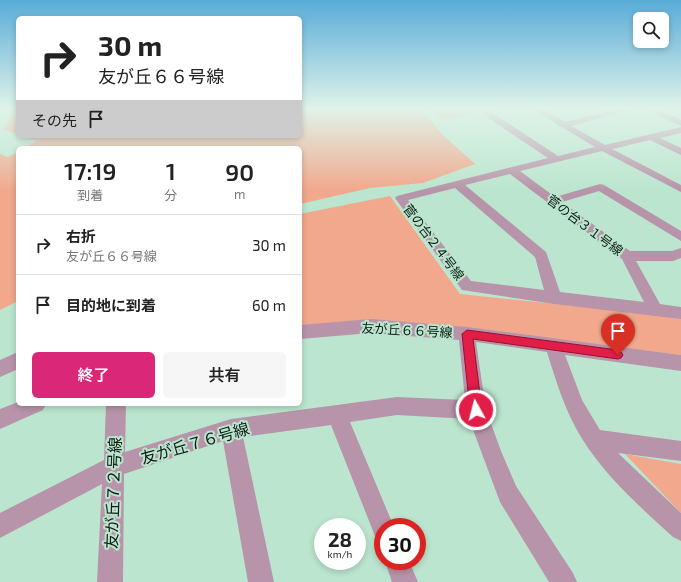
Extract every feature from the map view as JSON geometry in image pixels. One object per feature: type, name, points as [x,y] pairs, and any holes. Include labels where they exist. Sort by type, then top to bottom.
[{"type":"street","points":[[521,136],[556,159]]},
{"type":"street","points":[[582,136],[681,189]]},
{"type":"street","name":"菅の台２４号線","points":[[655,136],[401,198],[467,286],[681,313]]},
{"type":"street","points":[[651,137],[681,152]]},
{"type":"street","name":"菅の台３１号線","points":[[513,171],[627,256],[656,311]]},
{"type":"street","points":[[458,184],[541,254],[554,298]]},
{"type":"street","points":[[553,201],[600,186],[681,237]]},
{"type":"street","points":[[627,256],[673,256],[681,253]]},
{"type":"street","name":"友が丘６６号線","points":[[302,332],[370,326],[467,334],[681,363]]},
{"type":"street","points":[[467,334],[476,410],[508,494],[564,582]]},
{"type":"street","points":[[554,347],[567,385],[594,439],[642,494],[681,530]]},
{"type":"street","points":[[0,369],[16,361]]},
{"type":"street","points":[[0,419],[31,406]]},
{"type":"street","name":"友が丘７２号線","points":[[110,582],[116,406]]},
{"type":"street","name":"友が丘７６号線","points":[[0,526],[115,466],[231,429],[397,406],[476,410]]},
{"type":"street","points":[[337,414],[379,518]]},
{"type":"street","points":[[231,429],[261,582]]},
{"type":"street","points":[[594,439],[681,451]]},
{"type":"street","points":[[400,570],[405,582]]},
{"type":"shaded area","points":[[302,136],[444,136],[475,164],[423,183],[370,188],[302,204],[302,146],[28,146],[37,141],[29,138],[302,138]]},
{"type":"shaded area","points":[[16,153],[16,302],[0,310],[0,154],[8,157]]},
{"type":"shaded area","points":[[390,196],[460,294],[681,317],[681,355],[449,326],[302,328],[302,214]]},
{"type":"shaded area","points":[[625,454],[681,464],[681,513]]},
{"type":"route","points":[[476,410],[467,334],[618,355]]}]
